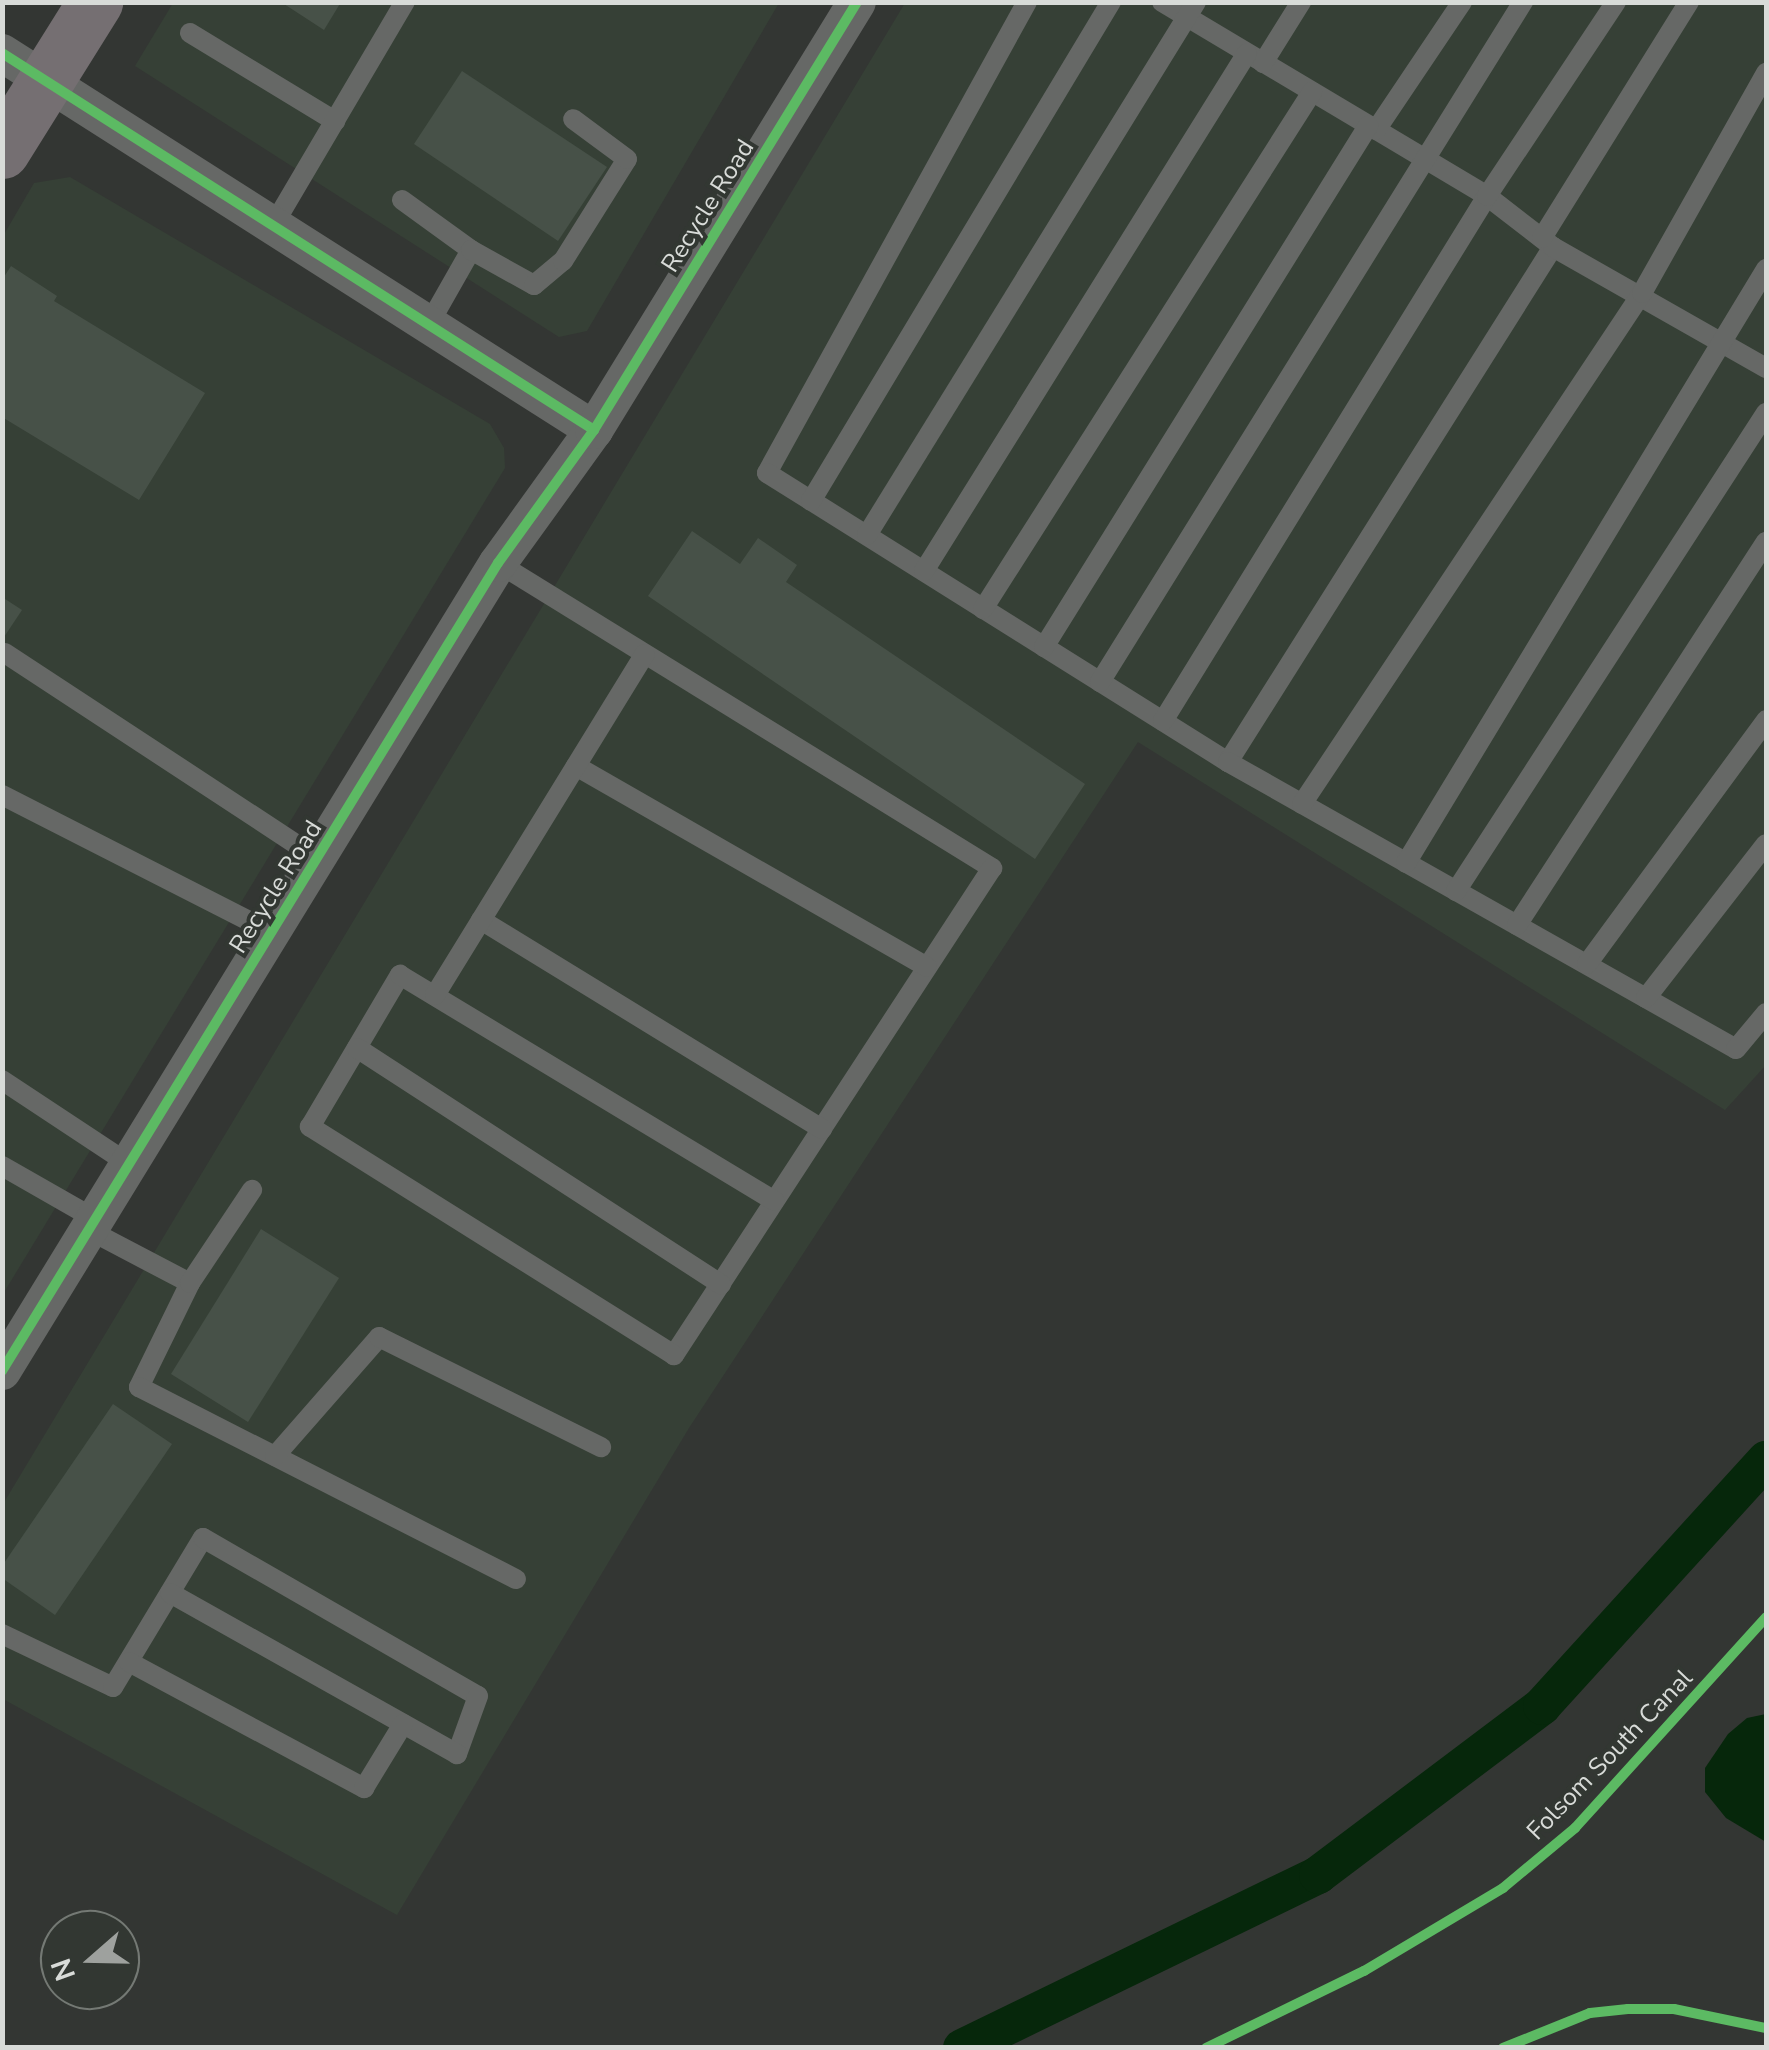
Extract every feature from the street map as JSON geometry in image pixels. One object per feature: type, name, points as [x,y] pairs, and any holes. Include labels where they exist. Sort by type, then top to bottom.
[{"type":"main road","points":[[2,151],[25,66],[94,2]]},
{"type":"street","name":"Recycle Road","points":[[2,1371],[498,563],[594,430],[857,2]]},
{"type":"street","points":[[25,66],[594,430]]},
{"type":"lane","points":[[274,224],[405,2]]},
{"type":"lane","points":[[1028,2],[767,473],[1228,762],[1736,1049],[1766,1013]]},
{"type":"lane","points":[[811,501],[1111,2]]},
{"type":"lane","points":[[1162,2],[1191,10],[1255,58],[1486,196],[1547,243],[1723,340],[1766,368]]},
{"type":"lane","points":[[924,572],[1255,58],[1301,2]]},
{"type":"lane","points":[[1044,647],[1372,128],[1462,2]]},
{"type":"lane","points":[[1100,682],[1422,157],[1523,2]]},
{"type":"lane","points":[[1163,721],[1486,196],[1616,2]]},
{"type":"lane","points":[[1228,762],[1547,243],[1689,2]]},
{"type":"lane","points":[[866,535],[1191,10]]},
{"type":"lane","points":[[190,33],[335,120]]},
{"type":"lane","points":[[1302,804],[1642,294],[1766,72]]},
{"type":"lane","points":[[984,608],[1312,92]]},
{"type":"lane","points":[[402,200],[471,250],[534,285],[563,261],[627,160],[573,120]]},
{"type":"lane","points":[[428,324],[471,250]]},
{"type":"lane","points":[[1406,863],[1766,268]]},
{"type":"lane","points":[[1456,891],[1766,414]]},
{"type":"lane","points":[[1517,925],[1766,542]]},
{"type":"lane","points":[[498,563],[992,868],[674,1355],[310,1127],[400,974],[774,1201]]},
{"type":"lane","points":[[5,653],[317,858]]},
{"type":"lane","points":[[435,995],[645,654]]},
{"type":"lane","points":[[1587,964],[1766,720]]},
{"type":"lane","points":[[576,766],[927,967]]},
{"type":"lane","points":[[2,795],[272,932]]},
{"type":"lane","points":[[1646,998],[1766,844]]},
{"type":"lane","points":[[481,920],[822,1128]]},
{"type":"lane","points":[[357,1048],[720,1284]]},
{"type":"lane","points":[[2,1080],[129,1164]]},
{"type":"lane","points":[[2,1166],[190,1283]]},
{"type":"lane","points":[[252,1190],[190,1283],[140,1387],[516,1579]]},
{"type":"lane","points":[[275,1456],[379,1336],[601,1447]]},
{"type":"lane","points":[[2,1634],[114,1687],[203,1538],[478,1696],[457,1754],[170,1594]]},
{"type":"lane","points":[[128,1662],[364,1788],[403,1724]]},
{"type":"shaded area","points":[[173,3],[779,3],[587,331],[559,337],[135,66]]},
{"type":"shaded area","points":[[905,3],[1766,3],[1766,1065],[1725,1110],[1138,742],[689,1428],[397,1915],[3,1699],[3,1504]]},
{"type":"shaded area","points":[[70,177],[490,424],[504,448],[505,468],[3,1294],[3,236],[34,183]]},
{"type":"shaded area","points":[[1766,1714],[1766,1842],[1726,1818],[1705,1792],[1705,1768],[1728,1734],[1747,1718]]},
{"type":"building","points":[[281,2],[341,2],[324,30]]},
{"type":"building","points":[[462,71],[607,167],[558,241],[414,144]]},
{"type":"building","points":[[11,266],[57,296],[54,301],[205,393],[139,500],[2,417],[2,280]]},
{"type":"building","points":[[692,531],[740,564],[758,538],[797,565],[786,582],[1085,784],[1035,859],[648,596]]},
{"type":"building","points":[[2,597],[22,610],[2,640]]},
{"type":"building","points":[[261,1229],[339,1278],[248,1422],[171,1374]]},
{"type":"building","points":[[113,1404],[172,1444],[55,1615],[2,1578],[2,1566]]},
{"type":"waterway","name":"Folsom South Canal","points":[[962,2048],[1318,1875],[1542,1706],[1766,1460]]},
{"type":"cycle path","points":[[2,1371],[498,563],[594,430],[857,2]]},
{"type":"cycle path","points":[[2,53],[594,430]]},
{"type":"cycle path","name":"Folsom South Canal","points":[[1206,2048],[1364,1971],[1503,1888],[1575,1828],[1766,1617]]},
{"type":"cycle path","points":[[1503,2048],[1590,2013],[1628,2009],[1674,2009],[1766,2028]]}]
